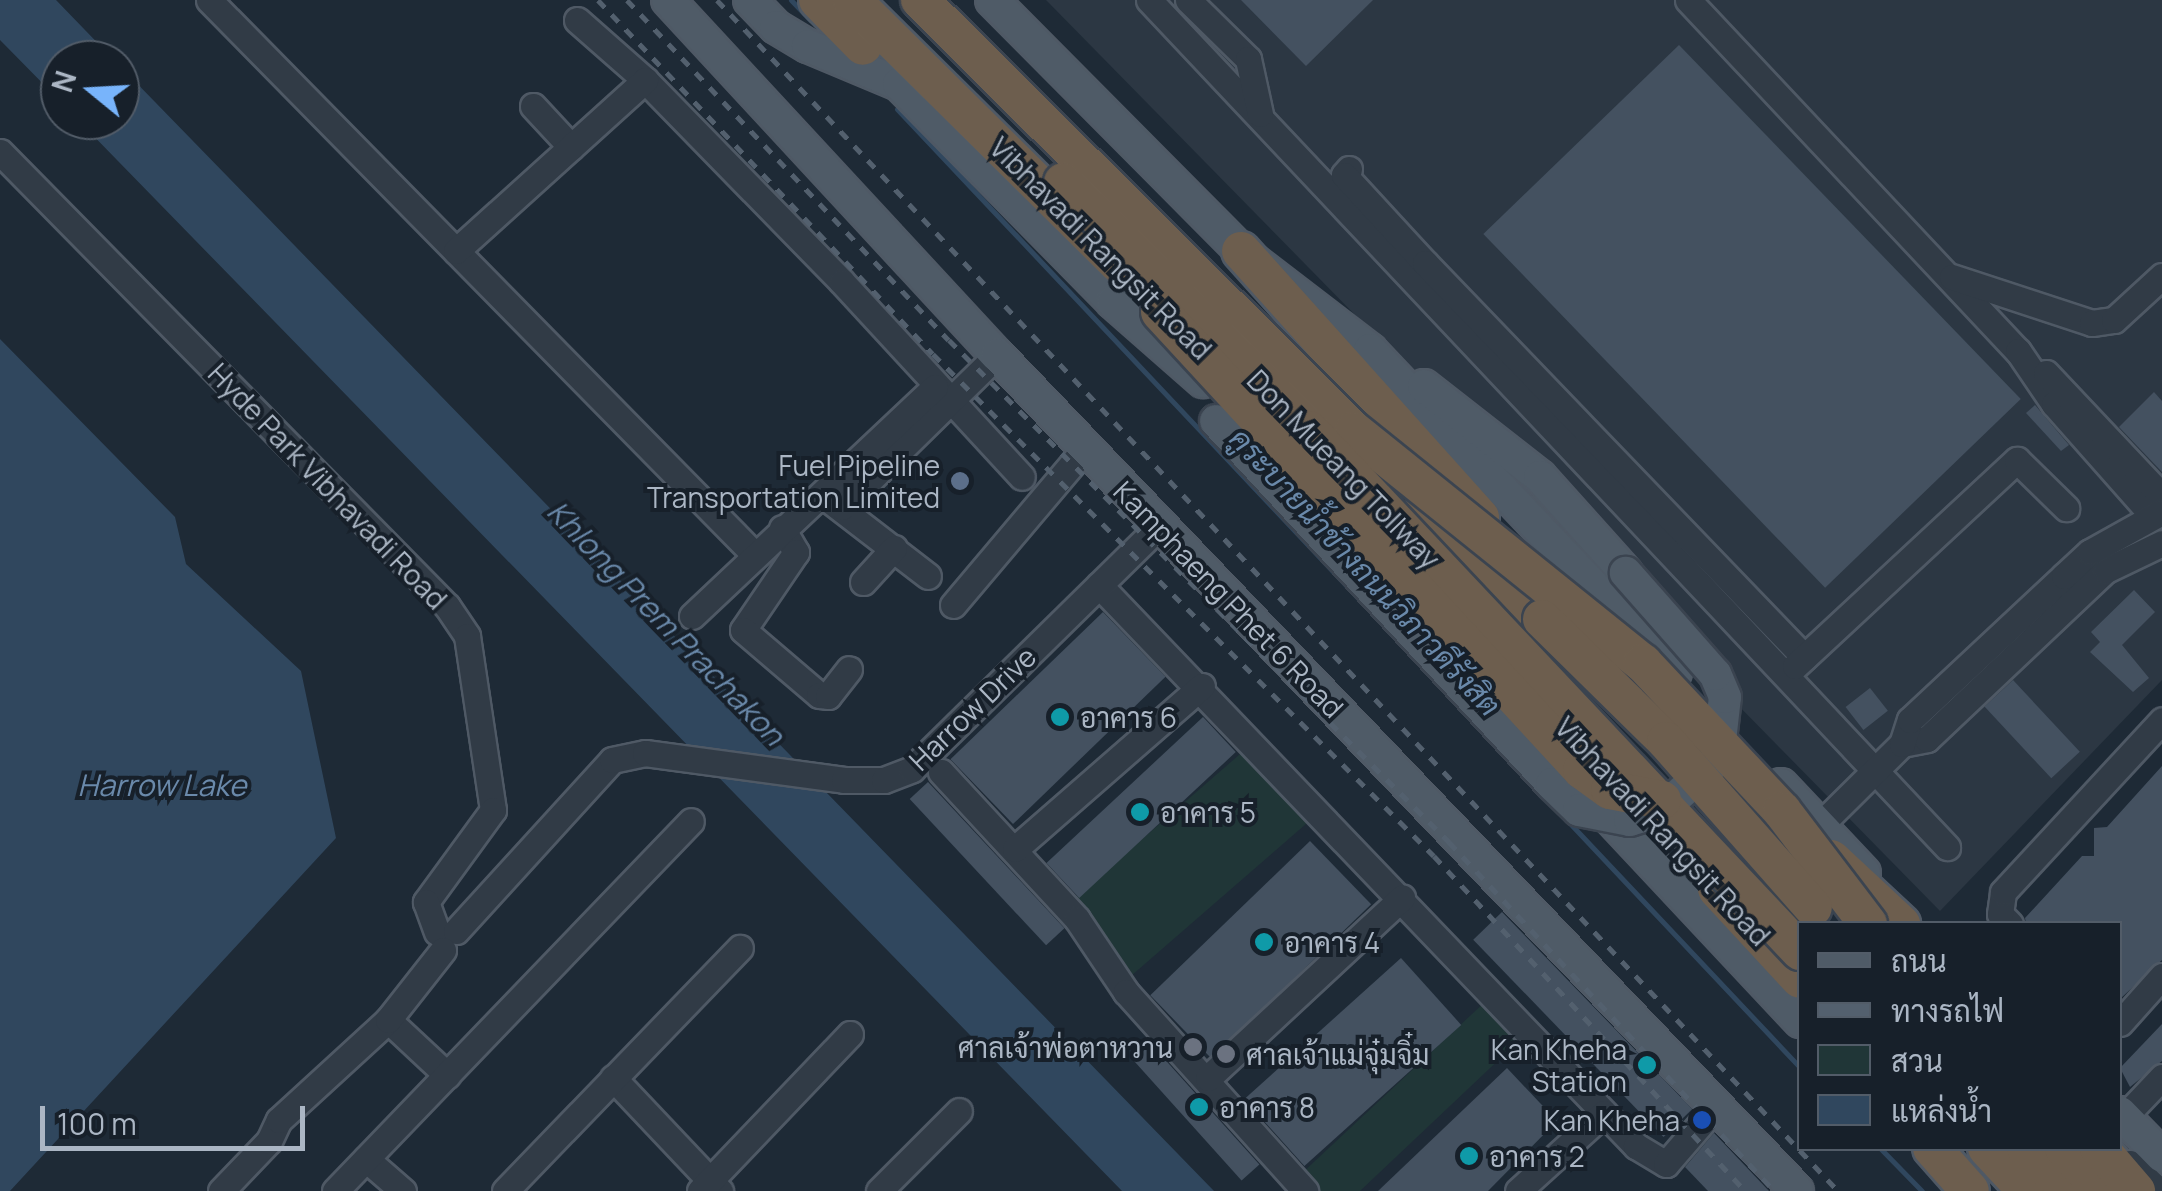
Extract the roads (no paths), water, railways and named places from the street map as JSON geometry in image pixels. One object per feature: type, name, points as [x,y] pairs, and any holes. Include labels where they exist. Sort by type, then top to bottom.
[{"type":"highway","points":[[818,0],[900,84]]},
{"type":"highway","name":"Vibhavadi Rangsit Road","points":[[852,0],[1179,324],[1574,733],[1797,976]]},
{"type":"highway","name":"Don Mueang Tollway","points":[[875,0],[1309,430],[1797,948]]},
{"type":"highway","name":"Don Mueang Tollway","points":[[920,0],[1666,740],[1823,921]]},
{"type":"highway","name":"Vibhavadi Rangsit Road","points":[[934,0],[1106,167],[1384,492],[1797,924]]},
{"type":"highway","points":[[1062,182],[1212,373],[1582,770],[1610,790],[1677,799]]},
{"type":"highway","points":[[1242,251],[1469,506],[1650,690],[1898,921]]},
{"type":"highway","name":"Don Mueang Tollway","points":[[1354,430],[1643,663],[1782,811],[1866,921]]},
{"type":"highway","points":[[1935,1151],[1970,1191]]},
{"type":"highway","points":[[1990,1151],[2028,1191]]},
{"type":"highway","points":[[2027,1151],[2067,1191]]},
{"type":"highway","points":[[2067,1151],[2103,1191]]},
{"type":"highway","points":[[2102,1151],[2136,1191]]},
{"type":"main road","name":"Kamphaeng Phet 6 Road","points":[[668,0],[996,355],[1797,1191]]},
{"type":"main road","points":[[750,0],[776,27],[808,46],[900,84]]},
{"type":"main road","points":[[992,0],[1242,251],[1370,350],[1469,416],[1540,477],[1715,674],[1725,697],[1718,759],[1677,799],[1630,820],[1579,810],[1182,390],[1113,302]]},
{"type":"main road","name":"Vibhavadi Rangsit Road","points":[[900,84],[1113,302],[1194,371],[1797,1018]]},
{"type":"main road","points":[[1370,350],[1909,921]]},
{"type":"main road","points":[[2122,1127],[2162,1156]]},
{"type":"street","points":[[210,0],[754,554]]},
{"type":"street","points":[[1149,0],[1222,82],[1260,114],[1804,657]]},
{"type":"street","points":[[1188,0],[1248,59],[1260,114]]},
{"type":"street","points":[[1688,0],[2018,351],[2054,404],[2159,508],[2090,552],[1910,720],[1902,744],[1819,826]]},
{"type":"street","points":[[577,20],[645,80],[1022,477]]},
{"type":"street","points":[[456,251],[645,80]]},
{"type":"street","points":[[533,106],[571,148]]},
{"type":"street","name":"Hyde Park Vibhavadi Road","points":[[0,152],[448,606],[466,636],[493,810],[426,902],[445,938]]},
{"type":"street","points":[[1349,170],[1344,175],[1416,270],[1784,677],[1948,847]]},
{"type":"street","points":[[1947,276],[2080,323],[2114,320],[2162,276]]},
{"type":"street","points":[[692,616],[782,528],[832,499],[943,396],[996,355]]},
{"type":"street","points":[[953,606],[1086,449]]},
{"type":"street","points":[[1784,677],[2018,460],[2066,508]]},
{"type":"street","points":[[832,499],[928,576]]},
{"type":"street","name":"Harrow Drive","points":[[221,1191],[269,1141],[279,1120],[383,1025],[445,938],[612,760],[645,753],[844,780],[902,774],[1159,526]]},
{"type":"street","points":[[782,528],[796,552],[743,630],[819,695],[828,696],[849,669]]},
{"type":"street","points":[[1902,744],[1928,739],[2106,570],[2162,543]]},
{"type":"street","points":[[862,582],[894,548]]},
{"type":"street","points":[[1099,584],[1202,686],[1636,1146],[1666,1164],[1716,1106]]},
{"type":"street","points":[[1015,849],[1202,686]]},
{"type":"street","points":[[2007,921],[2000,914],[2003,892],[2162,720]]},
{"type":"street","points":[[941,772],[1088,933],[1126,992],[1208,1078],[1305,1191]]},
{"type":"street","points":[[335,1191],[690,821]]},
{"type":"street","points":[[1208,1078],[1402,898]]},
{"type":"street","points":[[506,1191],[740,948]]},
{"type":"street","points":[[2122,1021],[2162,976]]},
{"type":"street","points":[[383,1025],[442,1080]]},
{"type":"street","points":[[613,1078],[710,1188],[850,1034]]},
{"type":"street","points":[[2122,1124],[2162,1077]]},
{"type":"street","points":[[880,1191],[959,1111]]},
{"type":"street","points":[[1518,1191],[1604,1113]]},
{"type":"street","points":[[2122,1129],[2158,1191]]},
{"type":"street","points":[[366,1159],[403,1191]]},
{"type":"water","points":[[0,0],[56,0],[95,40],[40,40],[40,81],[0,40]]},
{"type":"water","points":[[140,87],[1214,1191],[1122,1191],[97,140],[140,140]]},
{"type":"water","name":"Harrow Lake","points":[[0,339],[175,517],[186,564],[301,671],[336,838],[10,1191],[0,1191]]},
{"type":"waterway","name":"คูระบายน้ำข้างถนนวิภาวดีรังสิต","points":[[791,0],[810,20]]},
{"type":"waterway","name":"คูระบายน้ำข้างถนนวิภาวดีรังสิต","points":[[897,109],[1358,598]]},
{"type":"waterway","name":"คูระบายน้ำข้างถนนวิภาวดีรังสิต","points":[[1564,817],[1797,1064]]},
{"type":"waterway","name":"คูระบายน้ำข้างถนนวิภาวดีรังสิต","points":[[1883,1151],[1922,1191]]},
{"type":"railway","points":[[598,0],[933,354],[1434,856],[1745,1191]]},
{"type":"railway","points":[[627,0],[949,340],[1449,842],[1774,1191]]},
{"type":"railway","points":[[717,0],[1797,1147]]},
{"type":"railway","points":[[1800,1151],[1838,1191]]},
{"type":"place","name":"Fuel Pipeline Transportation Limited","points":[[960,481]]},
{"type":"place","name":"อาคาร 6","points":[[1060,717]]},
{"type":"place","name":"อาคาร 5","points":[[1140,812]]},
{"type":"place","name":"อาคาร 4","points":[[1264,942]]},
{"type":"place","name":"ศาลเจ้าพ่อตาหวาน","points":[[1193,1047]]},
{"type":"place","name":"ศาลเจ้าแม่จุ๋มจิ๋ม","points":[[1226,1054]]},
{"type":"place","name":"Kan Kheha Station","points":[[1647,1065]]},
{"type":"place","name":"อาคาร 8","points":[[1199,1107]]},
{"type":"place","name":"Kan Kheha","points":[[1702,1120]]},
{"type":"place","name":"อาคาร 2","points":[[1469,1156]]},
{"type":"water label","name":"Khlong Prem Prachakon","points":[[666,623]]}]
